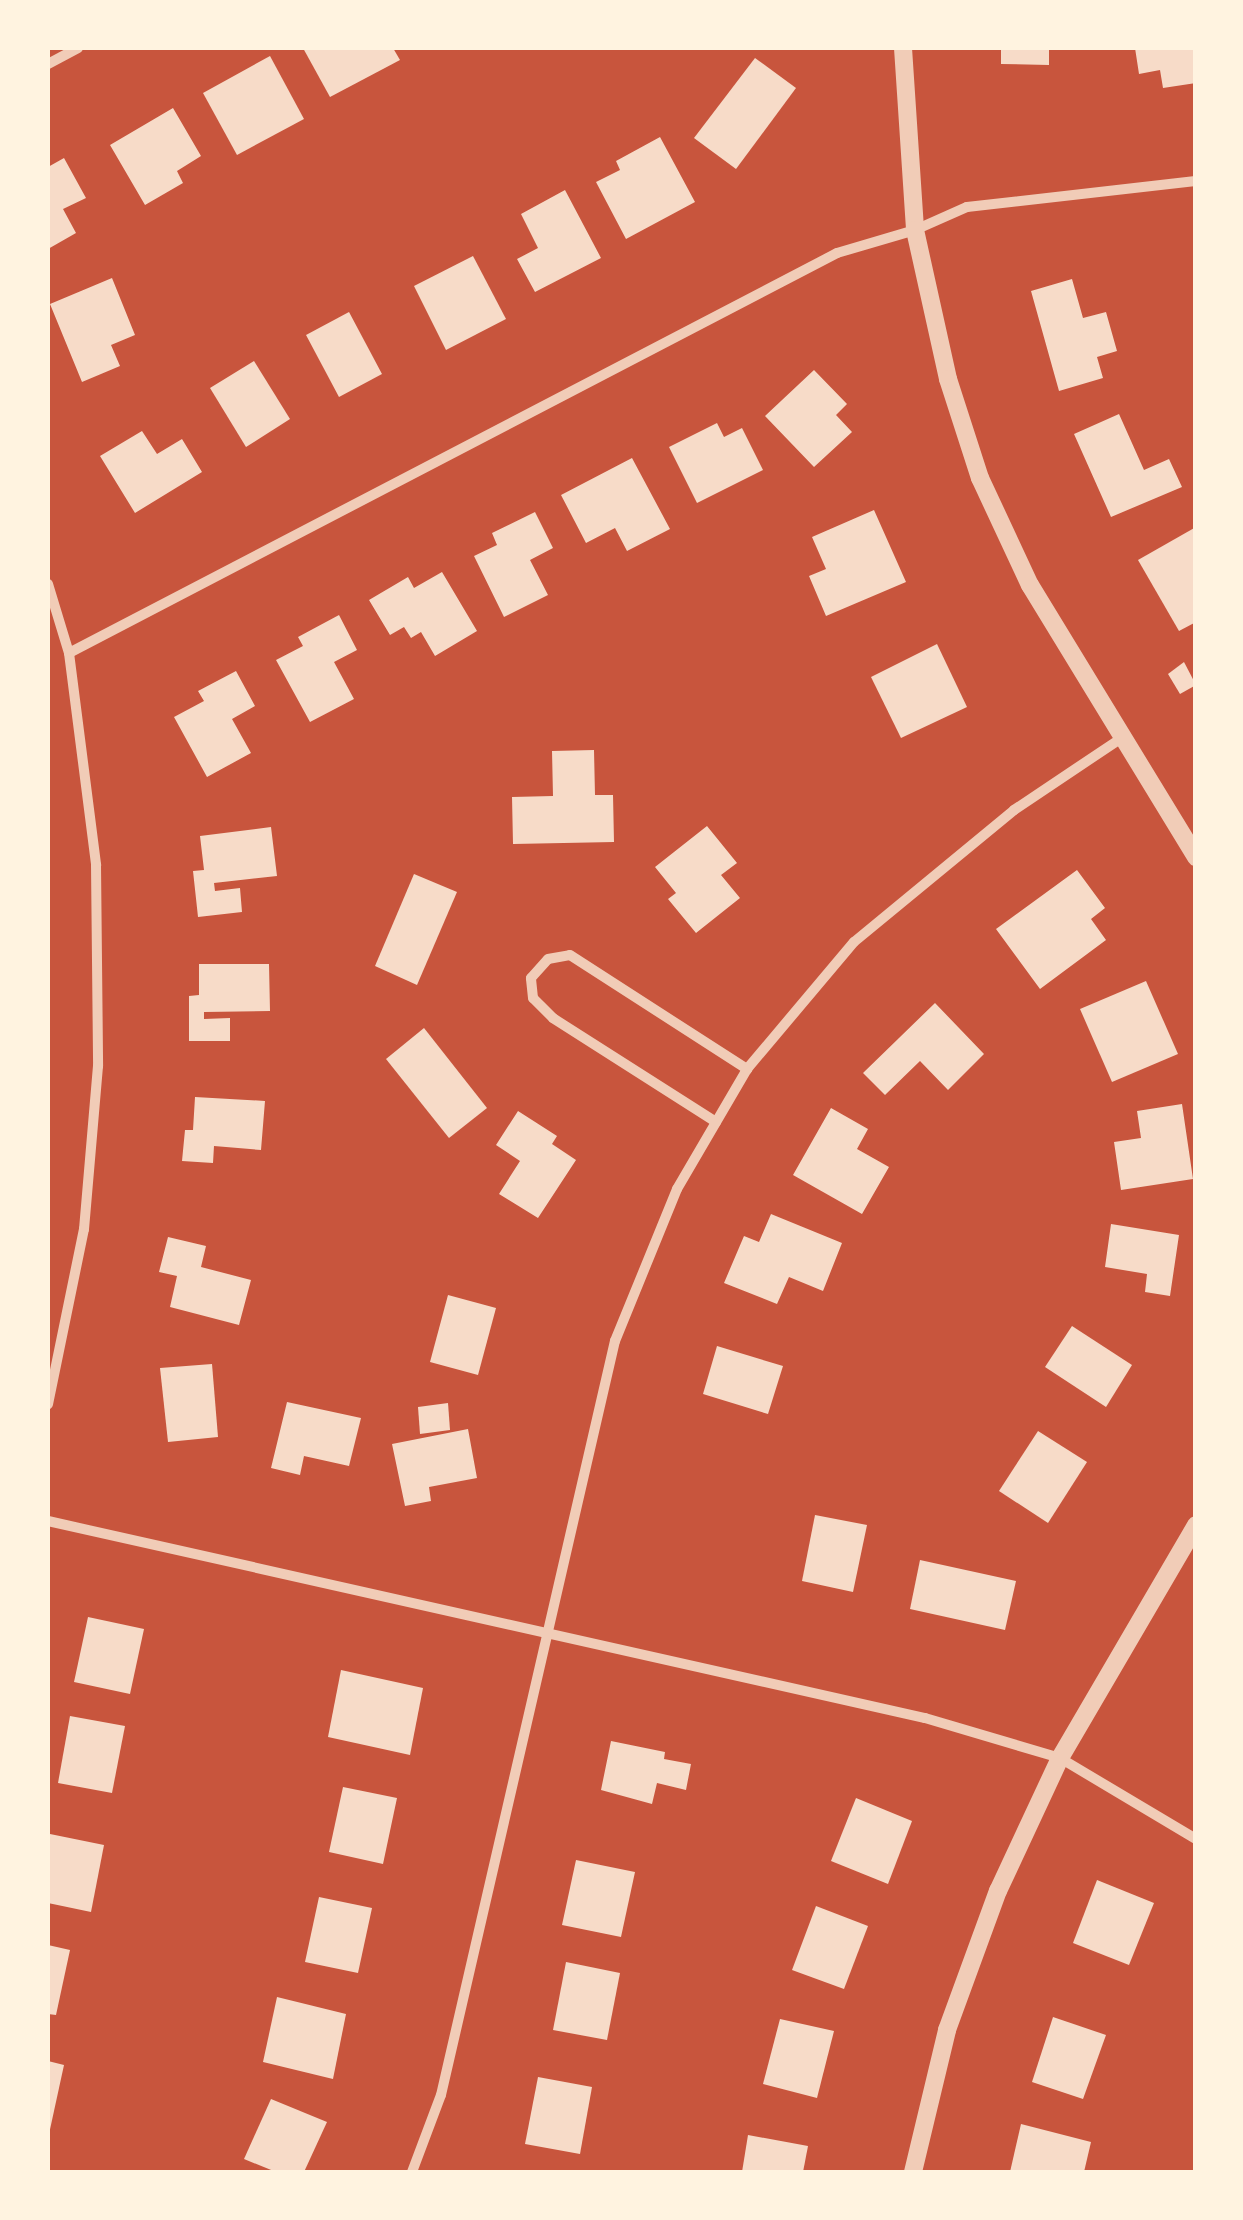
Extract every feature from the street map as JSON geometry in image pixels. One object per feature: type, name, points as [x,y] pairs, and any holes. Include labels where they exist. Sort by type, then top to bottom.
[{"type":"street","points":[[48,64],[78,48]]},
{"type":"street","points":[[902,48],[916,230],[948,379],[980,478],[1030,584],[1120,739],[1196,857]]},
{"type":"street","points":[[70,652],[837,253],[916,230],[966,208],[1196,181]]},
{"type":"street","points":[[48,584],[70,652],[96,865],[98,1066],[84,1229],[48,1404]]},
{"type":"street","points":[[412,2172],[440,2095],[615,1341],[677,1189],[747,1068],[854,942],[1014,810],[1120,739]]},
{"type":"street","points":[[716,1122],[553,1018],[533,998],[531,978],[548,959],[570,955],[747,1068]]},
{"type":"street","points":[[48,1521],[925,1718],[1060,1758],[1196,1838]]},
{"type":"street","points":[[913,2172],[947,2030],[998,1891],[1060,1758],[1196,1526]]},
{"type":"building","points":[[303,48],[393,48],[400,60],[330,97]]},
{"type":"building","points":[[1001,48],[1049,48],[1049,65],[1001,64]]},
{"type":"building","points":[[1135,48],[1196,48],[1196,83],[1163,88],[1160,70],[1139,74]]},
{"type":"building","points":[[270,56],[304,119],[237,155],[203,93]]},
{"type":"building","points":[[755,58],[796,88],[736,169],[694,138]]},
{"type":"building","points":[[173,108],[201,156],[177,171],[183,183],[145,205],[110,145]]},
{"type":"building","points":[[660,137],[695,202],[626,239],[596,182],[620,170],[616,161]]},
{"type":"building","points":[[64,158],[86,198],[63,209],[76,233],[48,249],[48,167]]},
{"type":"building","points":[[565,190],[601,258],[535,292],[517,259],[538,248],[521,214]]},
{"type":"building","points":[[473,256],[506,319],[446,350],[414,286]]},
{"type":"building","points":[[112,278],[135,335],[111,345],[120,366],[82,382],[50,304]]},
{"type":"building","points":[[1072,279],[1083,318],[1106,312],[1117,351],[1097,357],[1103,378],[1059,391],[1031,291]]},
{"type":"building","points":[[349,312],[382,374],[339,397],[306,335]]},
{"type":"building","points":[[254,361],[290,419],[246,447],[210,388]]},
{"type":"building","points":[[814,370],[847,404],[836,415],[852,432],[814,467],[765,416]]},
{"type":"building","points":[[1119,414],[1144,470],[1169,459],[1182,487],[1111,517],[1074,434]]},
{"type":"building","points":[[717,423],[724,437],[742,428],[763,470],[697,503],[669,447]]},
{"type":"building","points":[[142,431],[157,454],[182,439],[202,472],[135,513],[100,456]]},
{"type":"building","points":[[632,458],[670,529],[627,551],[615,528],[586,543],[561,495]]},
{"type":"building","points":[[874,510],[906,582],[826,616],[809,576],[826,569],[812,537]]},
{"type":"building","points":[[535,512],[553,548],[530,560],[548,595],[504,617],[474,556],[497,545],[492,533]]},
{"type":"building","points":[[1196,527],[1196,622],[1179,631],[1138,560]]},
{"type":"building","points":[[442,572],[477,631],[435,656],[421,632],[411,638],[404,627],[390,635],[369,600],[408,577],[414,588]]},
{"type":"building","points":[[339,615],[357,650],[334,662],[354,699],[310,722],[276,660],[303,646],[298,637]]},
{"type":"building","points":[[937,644],[967,707],[901,738],[871,677]]},
{"type":"building","points":[[1184,662],[1196,685],[1180,694],[1168,674]]},
{"type":"building","points":[[236,671],[255,706],[232,719],[251,753],[207,777],[174,717],[204,701],[198,691]]},
{"type":"building","points":[[594,750],[595,795],[613,795],[614,842],[513,844],[512,797],[553,796],[552,751]]},
{"type":"building","points":[[707,826],[737,863],[721,875],[740,898],[696,933],[668,899],[676,893],[655,867]]},
{"type":"building","points":[[271,827],[277,876],[214,883],[215,891],[240,888],[242,912],[198,917],[193,871],[204,870],[200,836]]},
{"type":"building","points":[[1077,870],[1105,908],[1091,919],[1106,940],[1040,989],[996,929]]},
{"type":"building","points":[[414,874],[457,892],[417,985],[375,966]]},
{"type":"building","points":[[199,964],[269,964],[270,1011],[204,1012],[204,1019],[230,1018],[230,1041],[189,1041],[189,996],[199,995]]},
{"type":"building","points":[[1146,981],[1178,1054],[1112,1082],[1080,1009]]},
{"type":"building","points":[[935,1003],[984,1054],[948,1090],[920,1061],[885,1095],[863,1073]]},
{"type":"building","points":[[424,1028],[487,1108],[449,1138],[386,1059]]},
{"type":"building","points":[[195,1097],[265,1101],[261,1150],[214,1146],[213,1163],[182,1161],[185,1130],[193,1130]]},
{"type":"building","points":[[1182,1104],[1193,1179],[1121,1190],[1114,1142],[1141,1138],[1137,1111]]},
{"type":"building","points":[[831,1108],[868,1129],[857,1149],[889,1167],[862,1214],[793,1175]]},
{"type":"building","points":[[518,1111],[557,1136],[552,1144],[576,1160],[538,1218],[499,1194],[520,1161],[496,1145]]},
{"type":"building","points":[[771,1214],[842,1243],[823,1291],[789,1277],[777,1304],[724,1283],[744,1236],[759,1242]]},
{"type":"building","points":[[1111,1224],[1179,1235],[1170,1296],[1145,1292],[1147,1274],[1105,1267]]},
{"type":"building","points":[[168,1237],[206,1246],[201,1267],[251,1280],[239,1325],[170,1307],[177,1276],[159,1272]]},
{"type":"building","points":[[448,1295],[496,1308],[478,1375],[430,1362]]},
{"type":"building","points":[[1072,1326],[1132,1365],[1106,1407],[1045,1367]]},
{"type":"building","points":[[717,1346],[783,1366],[768,1414],[703,1394]]},
{"type":"building","points":[[212,1364],[218,1437],[168,1442],[160,1368]]},
{"type":"building","points":[[287,1402],[361,1418],[349,1466],[304,1456],[300,1475],[271,1468]]},
{"type":"building","points":[[448,1403],[450,1430],[420,1434],[418,1407]]},
{"type":"building","points":[[468,1429],[477,1478],[429,1487],[431,1501],[405,1506],[392,1444]]},
{"type":"building","points":[[1038,1431],[1087,1462],[1048,1523],[999,1491]]},
{"type":"building","points":[[815,1515],[867,1525],[853,1592],[802,1581]]},
{"type":"building","points":[[920,1560],[1016,1581],[1005,1630],[910,1609]]},
{"type":"building","points":[[88,1617],[144,1629],[130,1694],[74,1682]]},
{"type":"building","points":[[341,1670],[423,1688],[410,1755],[328,1737]]},
{"type":"building","points":[[70,1716],[125,1726],[112,1793],[58,1783]]},
{"type":"building","points":[[611,1741],[665,1752],[664,1759],[691,1764],[686,1790],[657,1783],[652,1804],[601,1790]]},
{"type":"building","points":[[343,1787],[397,1798],[383,1864],[329,1852]]},
{"type":"building","points":[[856,1798],[912,1821],[888,1884],[831,1861]]},
{"type":"building","points":[[50,1834],[104,1845],[91,1912],[48,1903]]},
{"type":"building","points":[[576,1860],[635,1872],[621,1937],[562,1925]]},
{"type":"building","points":[[1097,1880],[1154,1903],[1129,1965],[1073,1943]]},
{"type":"building","points":[[319,1897],[372,1908],[358,1973],[305,1962]]},
{"type":"building","points":[[816,1906],[868,1926],[844,1989],[792,1970]]},
{"type":"building","points":[[48,1945],[70,1950],[56,2015],[48,2014]]},
{"type":"building","points":[[566,1962],[620,1973],[607,2040],[553,2030]]},
{"type":"building","points":[[277,1997],[346,2014],[333,2079],[263,2062]]},
{"type":"building","points":[[1053,2017],[1106,2035],[1083,2099],[1032,2082]]},
{"type":"building","points":[[780,2019],[834,2031],[817,2098],[763,2084]]},
{"type":"building","points":[[48,2061],[64,2065],[49,2134],[48,2134]]},
{"type":"building","points":[[538,2077],[592,2087],[580,2154],[525,2144]]},
{"type":"building","points":[[271,2099],[327,2122],[304,2172],[276,2172],[244,2159]]},
{"type":"building","points":[[1021,2124],[1091,2142],[1084,2172],[1010,2172]]},
{"type":"building","points":[[748,2135],[808,2146],[803,2172],[742,2172]]}]
